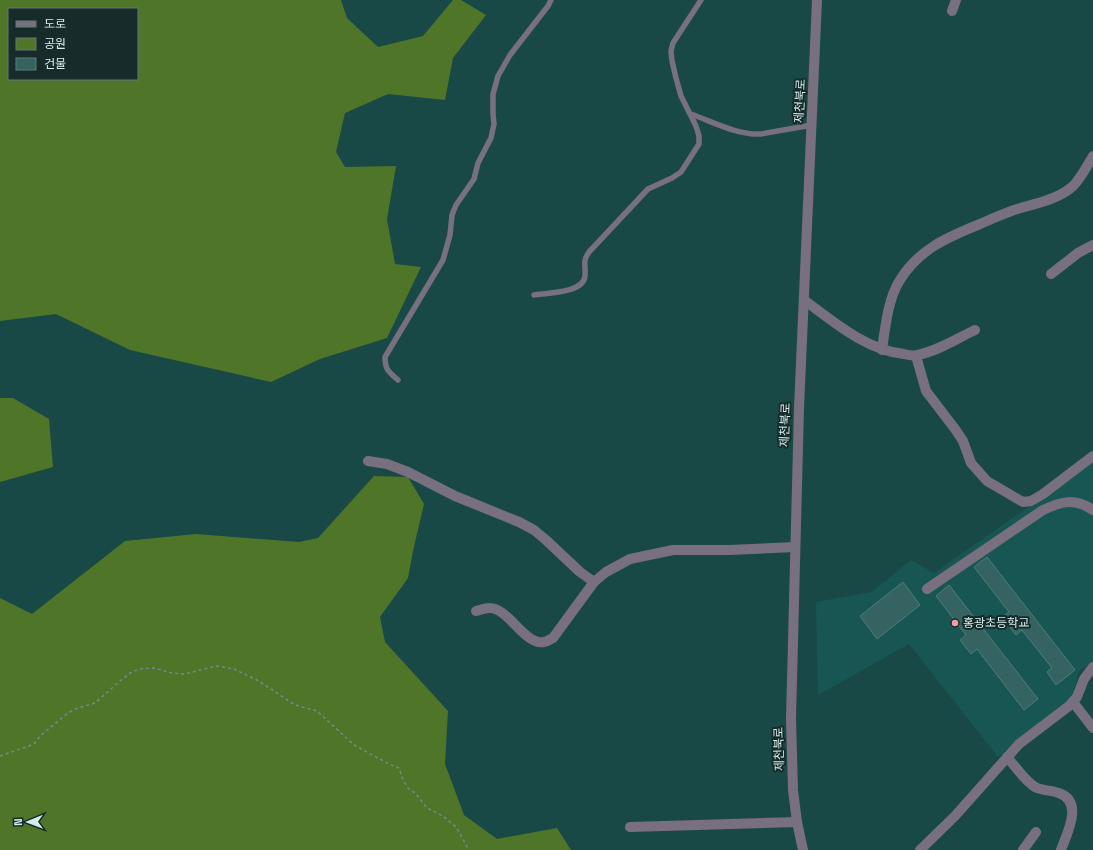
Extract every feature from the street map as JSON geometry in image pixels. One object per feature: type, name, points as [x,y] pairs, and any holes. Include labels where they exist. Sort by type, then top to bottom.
[{"type":"street","name":"제천북로","points":[[803,850],[797,822],[793,790],[791,719],[799,408],[817,0]]},
{"type":"street","points":[[952,11],[956,0]]},
{"type":"street","points":[[882,350],[888,309],[899,280],[916,258],[932,246],[956,234],[1013,210],[1047,200],[1062,193],[1073,186],[1093,156]]},
{"type":"street","points":[[1051,274],[1078,253],[1093,245]]},
{"type":"street","points":[[804,300],[851,334],[882,350],[897,354],[916,356],[931,351],[975,330]]},
{"type":"street","points":[[916,356],[926,391],[963,441],[971,463],[987,481],[1016,498],[1024,502],[1030,501],[1043,494],[1093,456]]},
{"type":"street","points":[[368,461],[387,464],[408,472],[455,496],[519,522],[534,530],[580,572],[594,582]]},
{"type":"street","points":[[927,589],[1049,507],[1066,502],[1075,502],[1085,505],[1093,510]]},
{"type":"street","points":[[476,611],[489,608],[496,609],[531,638],[540,642],[545,642],[553,638],[594,582],[606,572],[630,559],[673,550],[728,550],[796,547]]},
{"type":"street","points":[[920,850],[955,816],[1019,744],[1073,702],[1077,697],[1084,679],[1093,667]]},
{"type":"street","points":[[1073,702],[1093,728]]},
{"type":"street","points":[[1007,757],[1024,778],[1035,787],[1044,790],[1056,791],[1065,795],[1071,800],[1073,810],[1072,820],[1062,850]]},
{"type":"street","points":[[630,827],[797,822]]},
{"type":"street","points":[[1023,850],[1036,832]]},
{"type":"lane","points":[[398,380],[390,374],[385,367],[385,357],[443,260],[450,234],[452,215],[456,205],[474,179],[478,163],[491,138],[494,124],[493,94],[498,76],[510,55],[548,6],[550,0]]},
{"type":"lane","points":[[534,295],[571,290],[584,282],[585,258],[589,252],[648,189],[672,178],[681,172],[697,149],[699,144],[699,136],[696,126],[681,96],[671,51],[673,43],[701,0]]},
{"type":"lane","points":[[690,114],[736,130],[754,134],[812,125]]},
{"type":"path","points":[[0,756],[35,743],[40,736],[68,713],[75,709],[95,703],[130,673],[139,669],[154,668],[172,673],[185,674],[193,673],[207,667],[226,666],[257,680],[295,705],[317,711],[354,745],[399,768],[403,780],[408,788],[416,794],[427,808],[443,816],[456,827],[469,850]]},
{"type":"shaded area","name":"홍광초등학교","points":[[1093,462],[1093,662],[1079,671],[1073,696],[998,757],[909,644],[818,695],[816,602],[872,592],[911,560],[934,573]]},
{"type":"green space","points":[[0,0],[341,0],[347,18],[378,47],[423,36],[453,0],[461,0],[486,15],[453,58],[445,100],[388,94],[345,113],[336,152],[345,167],[396,166],[387,219],[395,264],[421,267],[387,338],[320,359],[271,382],[130,350],[56,314],[0,321]]},
{"type":"green space","points":[[0,398],[13,398],[49,419],[53,467],[0,482]]},
{"type":"green space","points":[[374,476],[408,477],[424,504],[408,578],[380,617],[385,642],[448,711],[445,764],[464,815],[497,839],[557,828],[571,850],[0,850],[0,598],[32,614],[125,541],[196,534],[299,542],[318,538]]},
{"type":"building","points":[[987,557],[1075,670],[1056,685],[1047,672],[1052,668],[1022,630],[1016,635],[1002,617],[1009,612],[974,567]]},
{"type":"building","points":[[903,582],[920,605],[877,639],[860,616]]},
{"type":"building","points":[[949,585],[1038,699],[1024,710],[977,649],[971,654],[960,640],[966,635],[936,596]]},
{"type":"place","name":"홍광초등학교","points":[[955,623]]}]
